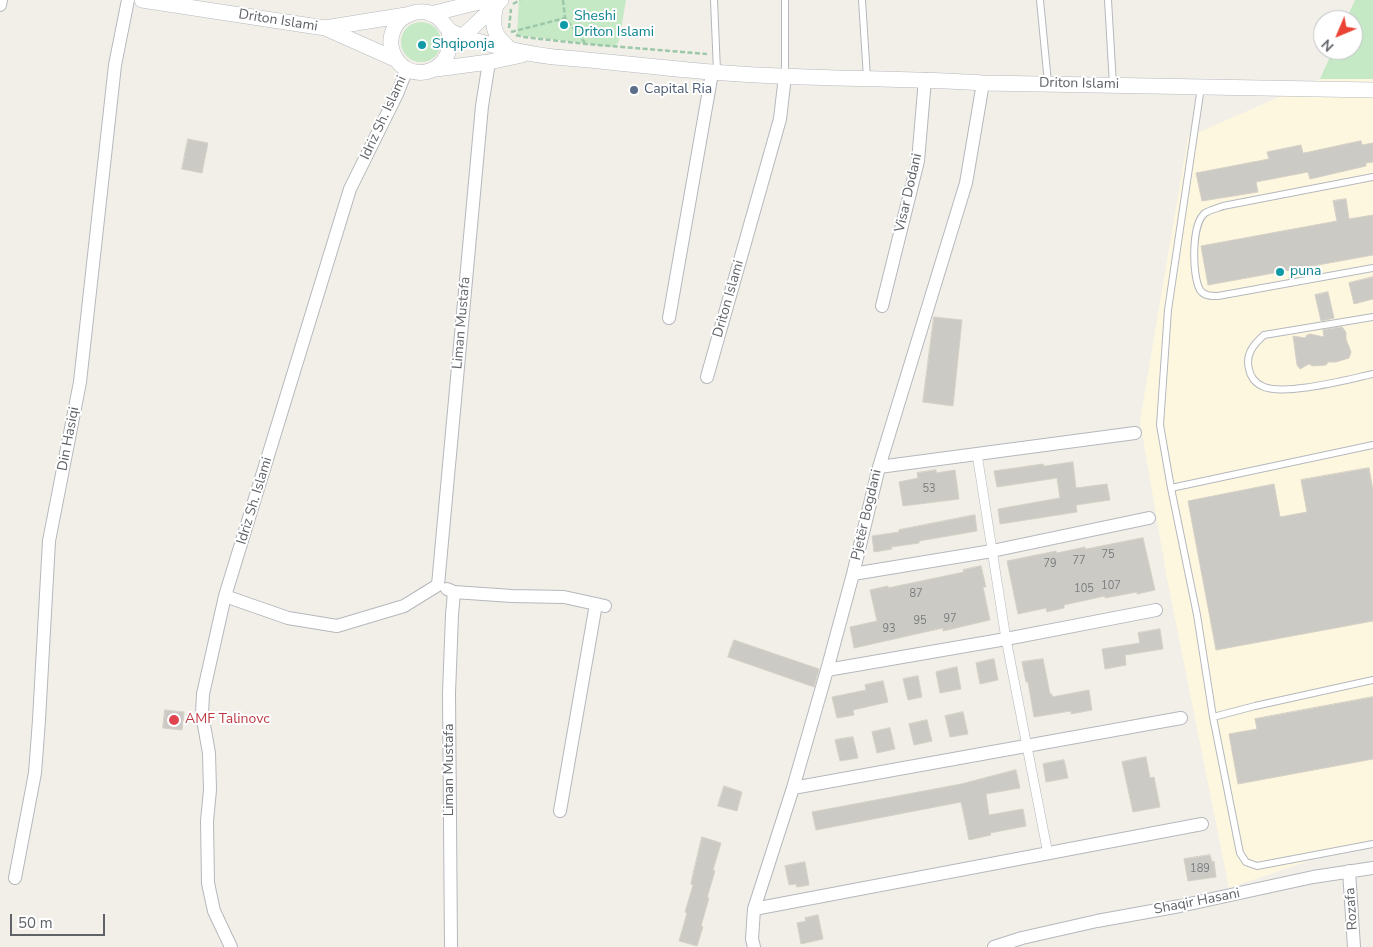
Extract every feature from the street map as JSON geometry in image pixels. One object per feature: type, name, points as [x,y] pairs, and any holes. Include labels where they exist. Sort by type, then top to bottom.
[{"type":"street","points":[[0,6],[1,0]]},
{"type":"street","name":"Din Hasiqi","points":[[15,878],[35,773],[49,541],[80,382],[115,65],[128,0]]},
{"type":"street","name":"Driton Islami","points":[[142,0],[325,28],[419,72],[489,62],[526,54]]},
{"type":"street","points":[[436,69],[448,56],[451,40],[456,34],[495,2]]},
{"type":"street","points":[[495,2],[493,16],[494,33],[500,42],[510,49]]},
{"type":"street","name":"Driton Islami","points":[[325,28],[423,12],[431,14],[495,2]]},
{"type":"street","points":[[431,14],[439,18],[456,34]]},
{"type":"street","points":[[402,65],[392,53],[391,36],[399,21],[406,16]]},
{"type":"street","name":"Driton Islami","points":[[456,34],[526,54],[715,73],[925,79],[983,83],[1373,90]]},
{"type":"street","name":"Liman Mustafa","points":[[438,585],[482,106],[489,62]]},
{"type":"street","name":"Idriz Sh. Islami","points":[[232,947],[214,911],[208,883],[209,754],[202,714],[205,685],[225,596],[350,189],[397,94],[402,65]]},
{"type":"street","points":[[670,318],[715,73]]},
{"type":"street","name":"Driton Islami","points":[[707,377],[780,119],[785,76]]},
{"type":"street","name":"Visar Dodani","points":[[882,306],[918,161],[925,79]]},
{"type":"street","name":"Pjetër Bogdani","points":[[754,947],[752,939],[754,909],[793,788],[827,670],[854,574],[879,466],[966,183],[983,83]]},
{"type":"street","points":[[879,466],[1135,433]]},
{"type":"street","points":[[977,454],[1006,639],[1048,854]]},
{"type":"street","points":[[854,574],[992,551],[1149,518]]},
{"type":"street","points":[[225,596],[288,618],[337,626],[404,606],[438,585],[454,592],[564,597],[600,605],[560,811]]},
{"type":"street","name":"Liman Mustafa","points":[[451,947],[449,693],[454,592]]},
{"type":"street","points":[[827,670],[1006,639],[1156,610]]},
{"type":"street","points":[[793,788],[1181,718]]},
{"type":"street","points":[[754,909],[1202,824]]},
{"type":"street","name":"Shaqir Hasani","points":[[994,947],[1022,943],[1097,921],[1180,906],[1313,877],[1373,868]]},
{"type":"street","name":"Rozafa","points":[[1350,872],[1354,947]]},
{"type":"lane","points":[[714,0],[715,73]]},
{"type":"lane","points":[[785,0],[785,76]]},
{"type":"lane","points":[[862,0],[868,78]]},
{"type":"lane","points":[[1040,0],[1048,83]]},
{"type":"lane","points":[[1108,0],[1113,85]]},
{"type":"lane","points":[[1201,87],[1168,320],[1160,425],[1197,615],[1213,717],[1240,853],[1246,862],[1257,866],[1373,844]]},
{"type":"lane","points":[[1373,177],[1224,206],[1204,214],[1198,224],[1195,236],[1195,260],[1200,289],[1206,295],[1218,296],[1373,268]]},
{"type":"lane","points":[[1373,316],[1264,336],[1251,349],[1248,363],[1253,380],[1263,387],[1272,389],[1298,389],[1373,374]]},
{"type":"lane","points":[[1171,488],[1373,445]]},
{"type":"lane","points":[[1213,717],[1373,680]]},
{"type":"path","points":[[508,32],[512,5],[520,0]]},
{"type":"path","points":[[564,0],[565,18],[586,44]]},
{"type":"path","points":[[508,32],[565,18]]},
{"type":"path","points":[[508,32],[524,37],[586,44],[714,54]]},
{"type":"shaded area","points":[[1320,79],[1373,79],[1373,839],[1229,888],[1167,578],[1140,421],[1188,137]]},
{"type":"green space","points":[[519,0],[626,0],[619,41],[615,47],[517,35]]},
{"type":"green space","points":[[1355,0],[1373,0],[1373,79],[1320,79],[1329,60],[1363,60],[1363,10],[1350,10]]},
{"type":"green space","points":[[417,22],[425,22],[432,25],[438,31],[441,42],[438,53],[432,59],[425,62],[417,62],[410,59],[404,53],[401,46],[401,38],[404,31],[410,25]]},
{"type":"building","points":[[188,139],[208,143],[202,173],[182,169]]},
{"type":"building","points":[[1361,141],[1362,145],[1373,143],[1373,162],[1366,163],[1366,166],[1310,179],[1308,172],[1256,182],[1258,192],[1202,201],[1196,173],[1269,159],[1267,152],[1301,145],[1303,153]]},
{"type":"building","points":[[1346,199],[1349,219],[1373,215],[1373,255],[1208,285],[1201,246],[1337,221],[1333,201]]},
{"type":"building","points":[[1373,277],[1373,299],[1354,304],[1349,283]]},
{"type":"building","points":[[1328,292],[1334,318],[1321,321],[1315,295]]},
{"type":"building","points":[[934,317],[962,320],[953,406],[923,402]]},
{"type":"building","points":[[1342,327],[1346,332],[1346,339],[1351,352],[1349,358],[1328,362],[1326,365],[1313,366],[1309,364],[1300,369],[1297,365],[1293,336],[1305,338],[1310,334],[1324,337],[1323,330]]},
{"type":"building","points":[[1073,462],[1076,488],[1107,484],[1110,500],[1076,505],[1077,512],[1000,524],[998,509],[1060,498],[1057,478],[997,487],[994,471]]},
{"type":"building","points":[[1369,468],[1373,490],[1373,621],[1216,650],[1188,501],[1274,484],[1280,517],[1307,512],[1301,480]]},
{"type":"building","points":[[936,470],[936,473],[955,470],[959,499],[903,506],[899,482],[918,478],[917,473]]},
{"type":"building","points":[[975,515],[977,531],[919,541],[919,543],[891,547],[892,549],[874,552],[872,536]]},
{"type":"building","points":[[1143,538],[1155,590],[1105,598],[1105,596],[1064,605],[1064,608],[1047,612],[1046,608],[1018,614],[1007,561],[1056,551],[1057,553],[1085,547],[1085,549]]},
{"type":"building","points":[[981,566],[990,620],[943,631],[943,628],[854,648],[850,627],[877,621],[870,590],[964,572],[963,570]]},
{"type":"building","points":[[1160,629],[1163,649],[1125,655],[1126,665],[1105,669],[1102,649],[1140,643],[1138,633]]},
{"type":"building","points":[[734,640],[819,669],[814,687],[728,657]]},
{"type":"building","points":[[994,659],[998,680],[980,684],[976,663]]},
{"type":"building","points":[[1043,659],[1052,697],[1089,690],[1092,710],[1071,714],[1071,711],[1034,717],[1028,682],[1026,682],[1022,662]]},
{"type":"building","points":[[957,667],[961,689],[940,693],[936,672]]},
{"type":"building","points":[[918,676],[922,697],[908,700],[903,679]]},
{"type":"building","points":[[883,681],[888,702],[853,710],[854,715],[837,718],[832,697],[866,690],[865,685]]},
{"type":"building","points":[[1373,697],[1373,759],[1238,784],[1229,734],[1257,729],[1255,719]]},
{"type":"building","name":"AMF Talinovc","points":[[165,710],[184,712],[182,730],[163,728]]},
{"type":"building","points":[[963,712],[968,734],[950,737],[945,716]]},
{"type":"building","points":[[927,720],[932,741],[914,745],[909,724]]},
{"type":"building","points":[[890,728],[895,749],[877,753],[872,732]]},
{"type":"building","points":[[853,737],[858,758],[840,761],[835,740]]},
{"type":"building","points":[[1146,757],[1150,778],[1154,777],[1160,807],[1133,812],[1122,762]]},
{"type":"building","points":[[1064,760],[1068,778],[1046,782],[1043,764]]},
{"type":"building","points":[[1016,770],[1020,788],[986,794],[989,815],[1023,809],[1026,826],[990,833],[991,835],[969,840],[961,802],[816,830],[812,812],[961,784]]},
{"type":"building","points":[[724,786],[742,792],[737,811],[718,806]]},
{"type":"building","points":[[702,837],[721,843],[713,870],[715,871],[697,946],[679,941],[687,913],[685,912],[693,885],[691,884]]},
{"type":"building","points":[[1210,855],[1212,862],[1214,861],[1216,877],[1188,881],[1184,859]]},
{"type":"building","points":[[805,862],[809,885],[797,887],[796,884],[789,885],[785,866]]},
{"type":"building","points":[[818,915],[823,939],[801,944],[797,923],[806,921],[805,918]]},
{"type":"place","name":"Sheshi Driton Islami","points":[[564,25]]},
{"type":"place","name":"Shqiponja","points":[[422,45]]},
{"type":"place","name":"Capital Ria","points":[[634,90]]},
{"type":"place","name":"puna","points":[[1280,272]]},
{"type":"place","name":"AMF Talinovc","points":[[174,720]]}]
